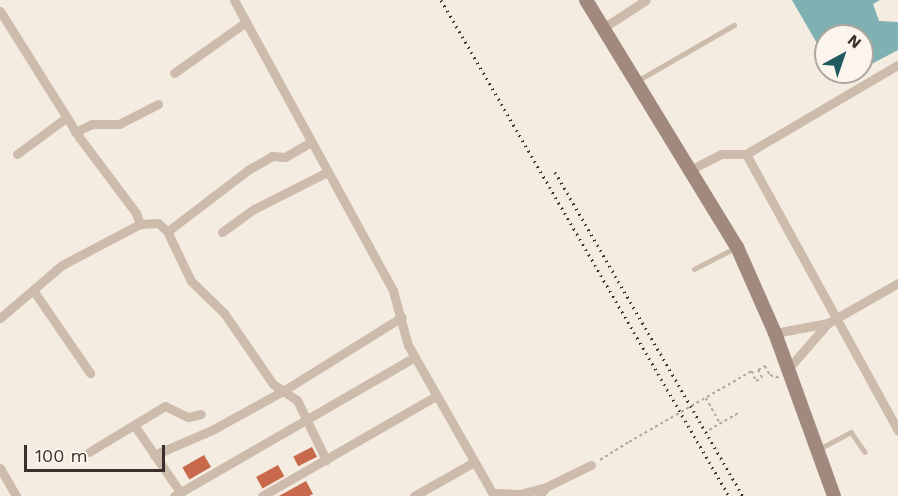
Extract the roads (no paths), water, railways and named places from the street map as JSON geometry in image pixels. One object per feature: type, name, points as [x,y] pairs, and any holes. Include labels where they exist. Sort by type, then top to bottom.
[{"type":"main road","points":[[586,0],[737,246],[775,333],[834,496]]},
{"type":"street","points":[[234,0],[393,291],[415,357],[493,494],[520,494],[546,487],[591,465]]},
{"type":"street","points":[[603,28],[646,0]]},
{"type":"street","points":[[0,11],[75,132],[136,213],[140,224]]},
{"type":"street","points":[[174,73],[246,22]]},
{"type":"street","points":[[690,170],[724,153],[746,154],[898,65]]},
{"type":"street","points":[[75,132],[92,124],[119,124],[158,104]]},
{"type":"street","points":[[16,154],[67,117]]},
{"type":"street","points":[[168,231],[249,170],[272,156],[285,157],[311,142]]},
{"type":"street","points":[[746,154],[832,321],[898,431]]},
{"type":"street","points":[[222,232],[254,209],[327,172]]},
{"type":"street","points":[[0,318],[62,266],[140,224],[158,223],[168,231],[190,281],[224,313],[268,378],[297,400],[326,460]]},
{"type":"street","points":[[775,333],[832,321],[898,283]]},
{"type":"street","points":[[33,290],[90,373]]},
{"type":"street","points":[[154,454],[212,430],[283,391],[402,317]]},
{"type":"street","points":[[788,370],[832,321]]},
{"type":"street","points":[[134,425],[177,494],[309,421],[415,357]]},
{"type":"street","points":[[262,496],[436,396]]},
{"type":"street","points":[[89,452],[165,406],[188,417],[201,414]]},
{"type":"street","points":[[889,416],[898,410]]},
{"type":"street","points":[[414,496],[474,462]]},
{"type":"street","points":[[0,468],[16,496]]},
{"type":"street","points":[[540,496],[546,487]]},
{"type":"lane","points":[[636,82],[734,25]]},
{"type":"lane","points":[[694,269],[737,246]]},
{"type":"lane","points":[[817,450],[851,432],[865,452]]},
{"type":"water","points":[[792,0],[880,0],[873,4],[879,21],[898,22],[898,50],[874,63],[874,24],[814,24],[814,38]]},
{"type":"railway","points":[[441,0],[729,496]]},
{"type":"railway","points":[[555,172],[743,496]]}]
